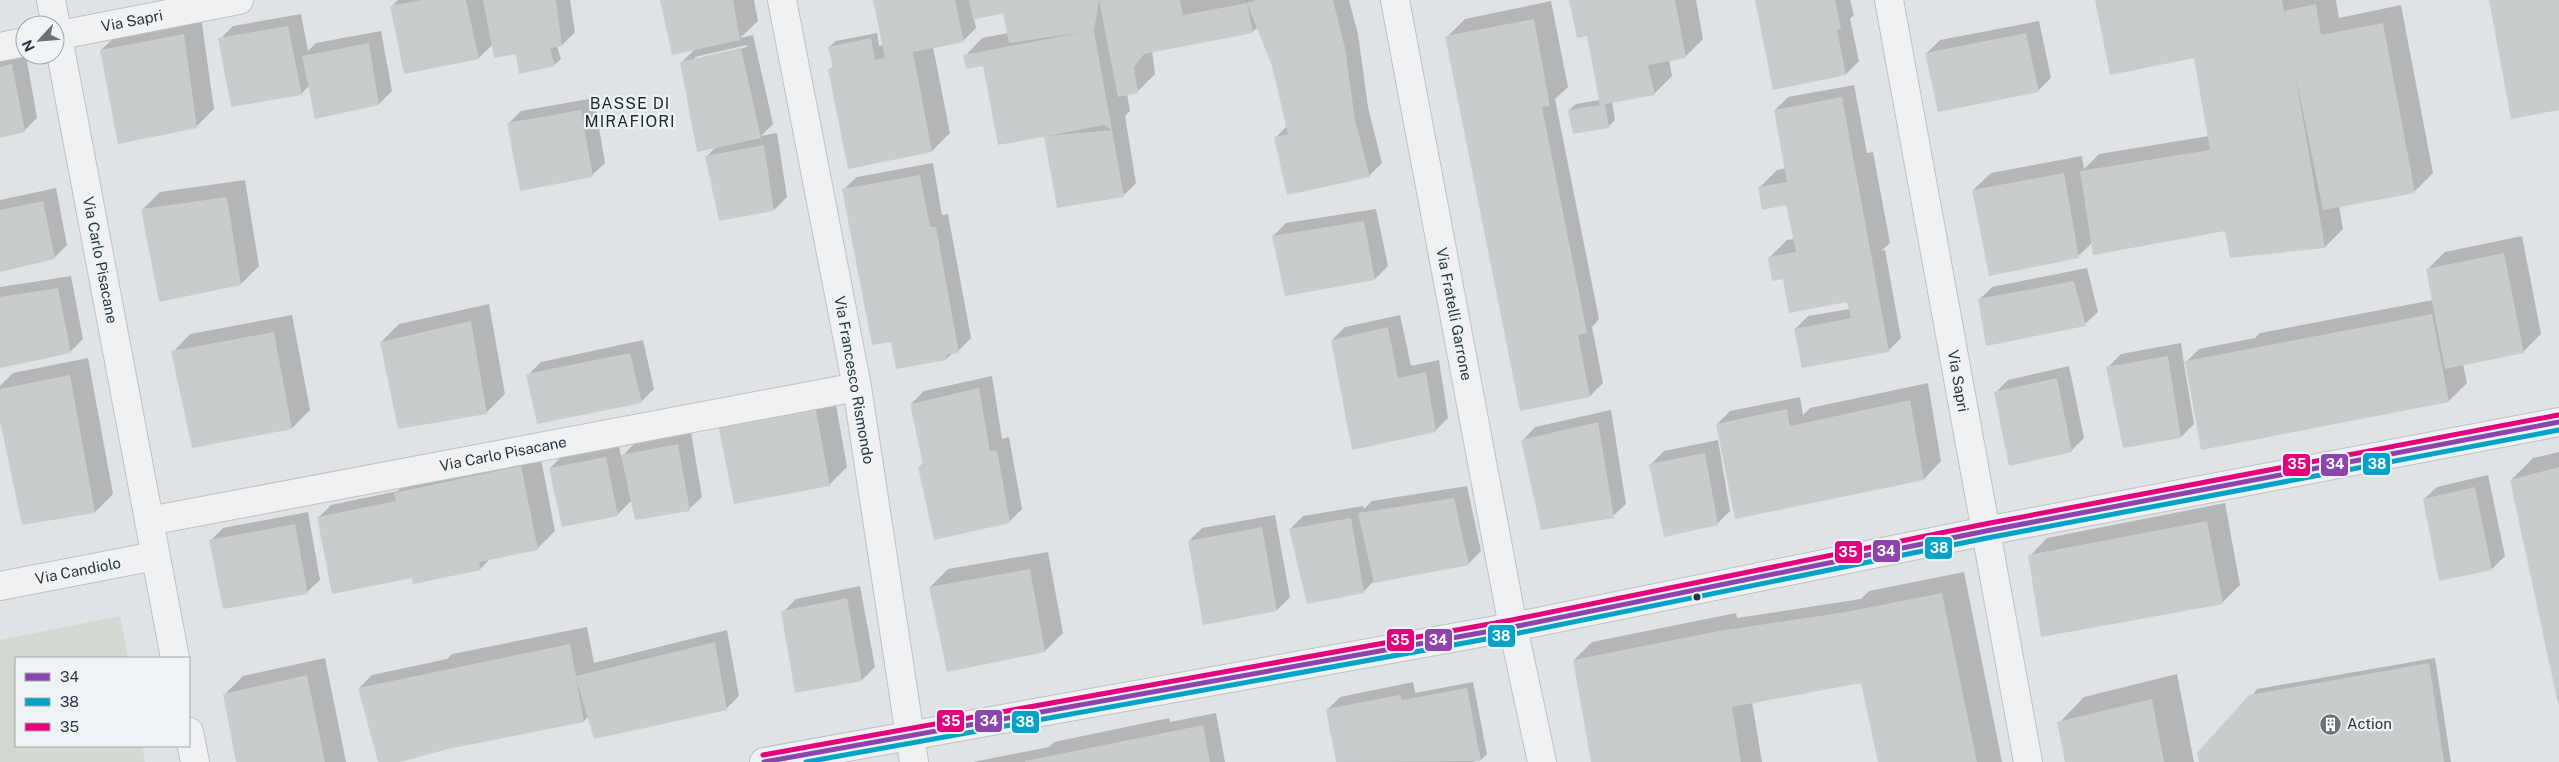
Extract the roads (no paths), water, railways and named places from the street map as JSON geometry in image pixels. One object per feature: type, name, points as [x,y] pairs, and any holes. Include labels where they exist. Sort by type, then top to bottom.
[{"type":"street","name":"Via Carlo Pisacane","points":[[51,0],[53,15]]},
{"type":"street","name":"Via Sapri","points":[[65,34],[239,0]]},
{"type":"street","name":"Via Francesco Rismondo","points":[[782,0],[857,387],[914,762]]},
{"type":"street","name":"Via Fratelli Garrone","points":[[1395,0],[1513,627],[1542,762]]},
{"type":"street","name":"Via Sapri","points":[[1889,0],[2028,762]]},
{"type":"street","points":[[0,47],[15,44]]},
{"type":"street","name":"Via Carlo Pisacane","points":[[62,65],[175,657]]},
{"type":"street","name":"Via Carlo Pisacane","points":[[149,521],[857,387]]},
{"type":"street","points":[[764,762],[910,734],[1513,627],[1986,532],[2559,422]]},
{"type":"street","name":"Via Candiolo","points":[[0,586],[156,556]]},
{"type":"street","points":[[190,738],[194,762]]},
{"type":"place","name":"Action","points":[[2331,724]]},
{"type":"district","name":"BASSE DI MIRAFIORI","points":[[630,112]]}]
